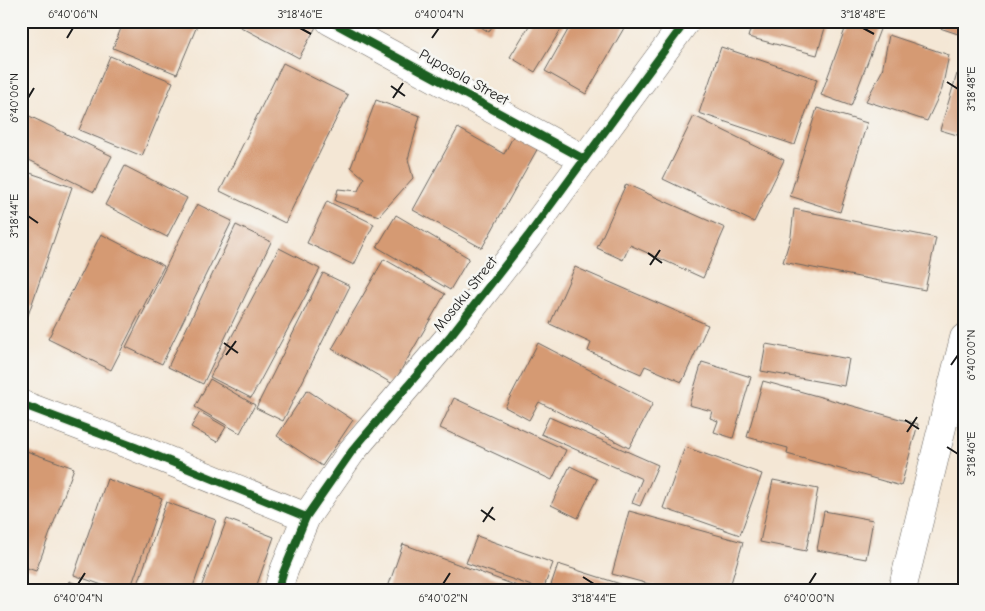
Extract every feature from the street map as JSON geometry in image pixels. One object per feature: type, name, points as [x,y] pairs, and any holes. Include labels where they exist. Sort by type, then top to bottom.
[{"type":"street","name":"Puposola Street","points":[[330,21],[584,159]]},
{"type":"street","name":"Mosaku Street","points":[[278,590],[306,517],[352,451],[450,335],[522,244],[686,21]]},
{"type":"street","points":[[902,590],[964,338]]},
{"type":"street","points":[[21,404],[135,447],[306,517]]},
{"type":"building","points":[[124,21],[199,21],[177,74],[113,48]]},
{"type":"building","points":[[238,21],[309,21],[317,25],[299,58],[237,25]]},
{"type":"building","points":[[471,21],[495,21],[489,32]]},
{"type":"building","points":[[532,21],[566,21],[535,72],[510,57]]},
{"type":"building","points":[[573,21],[628,21],[586,94],[545,71]]},
{"type":"building","points":[[753,21],[827,21],[817,55],[748,37]]},
{"type":"building","points":[[848,21],[876,21],[882,24],[851,106],[821,95]]},
{"type":"building","points":[[942,21],[964,21],[964,36],[940,28]]},
{"type":"building","points":[[889,35],[949,55],[942,89],[927,121],[866,101],[882,71]]},
{"type":"building","points":[[721,47],[817,79],[795,145],[699,113]]},
{"type":"building","points":[[110,56],[173,82],[142,156],[79,130]]},
{"type":"building","points":[[283,63],[348,95],[285,223],[220,191]]},
{"type":"building","points":[[957,74],[964,76],[964,137],[940,130]]},
{"type":"building","points":[[376,100],[420,116],[408,159],[413,178],[379,216],[335,201],[338,189],[358,191],[364,178],[351,167]]},
{"type":"building","points":[[817,108],[867,123],[840,212],[790,196]]},
{"type":"building","points":[[21,112],[112,156],[94,192],[21,156]]},
{"type":"building","points":[[694,116],[784,160],[754,222],[663,179]]},
{"type":"building","points":[[458,128],[504,154],[515,133],[539,146],[482,248],[413,210]]},
{"type":"building","points":[[125,166],[187,198],[167,237],[105,205]]},
{"type":"building","points":[[21,170],[72,187],[25,324],[21,323]]},
{"type":"building","points":[[626,184],[725,228],[703,278],[630,245],[623,260],[597,248]]},
{"type":"building","points":[[327,201],[374,224],[354,265],[307,243]]},
{"type":"building","points":[[197,204],[232,221],[162,364],[126,347]]},
{"type":"building","points":[[794,209],[936,238],[925,290],[783,262],[791,236]]},
{"type":"building","points":[[396,215],[469,258],[450,290],[377,247]]},
{"type":"building","points":[[236,225],[271,242],[203,384],[168,367]]},
{"type":"building","points":[[101,234],[164,266],[111,370],[48,339]]},
{"type":"building","points":[[279,248],[320,269],[251,398],[210,377]]},
{"type":"building","points":[[384,259],[445,294],[393,384],[332,349]]},
{"type":"building","points":[[575,267],[708,325],[682,382],[645,366],[641,374],[588,351],[591,343],[550,324]]},
{"type":"building","points":[[323,273],[350,286],[283,421],[256,408]]},
{"type":"building","points":[[538,343],[653,403],[629,448],[539,402],[529,420],[505,407]]},
{"type":"building","points":[[766,344],[849,359],[844,386],[761,371]]},
{"type":"building","points":[[702,362],[751,377],[733,438],[714,432],[718,421],[710,418],[712,411],[689,405]]},
{"type":"building","points":[[210,379],[255,405],[240,433],[195,407]]},
{"type":"building","points":[[763,381],[918,424],[901,486],[787,454],[788,448],[747,437]]},
{"type":"building","points":[[307,390],[353,420],[322,466],[277,436]]},
{"type":"building","points":[[454,398],[566,450],[552,480],[440,428]]},
{"type":"building","points":[[200,412],[226,427],[217,442],[191,427]]},
{"type":"building","points":[[549,417],[658,465],[640,506],[632,503],[642,479],[541,434]]},
{"type":"building","points":[[685,447],[762,474],[740,535],[663,508]]},
{"type":"building","points":[[21,449],[74,468],[36,571],[21,566]]},
{"type":"building","points":[[570,466],[597,479],[578,518],[551,505]]},
{"type":"building","points":[[107,479],[162,498],[130,590],[116,590],[74,575]]},
{"type":"building","points":[[773,480],[818,489],[806,551],[760,542]]},
{"type":"building","points":[[166,502],[216,520],[192,590],[136,590]]},
{"type":"building","points":[[629,511],[743,542],[729,590],[671,590],[612,574]]},
{"type":"building","points":[[824,511],[873,520],[866,559],[817,550]]},
{"type":"building","points":[[227,519],[274,537],[255,590],[200,590]]},
{"type":"building","points":[[477,536],[553,563],[543,590],[466,563]]},
{"type":"building","points":[[403,544],[528,590],[387,590]]},
{"type":"building","points":[[558,564],[636,590],[557,590],[550,588]]},
{"type":"building","points":[[69,581],[92,590],[66,590]]},
{"type":"cycle path","points":[[330,21],[584,159]]},
{"type":"cycle path","points":[[278,590],[306,517],[352,451],[451,335],[528,236],[686,21]]},
{"type":"cycle path","points":[[21,404],[135,447],[306,517]]}]
